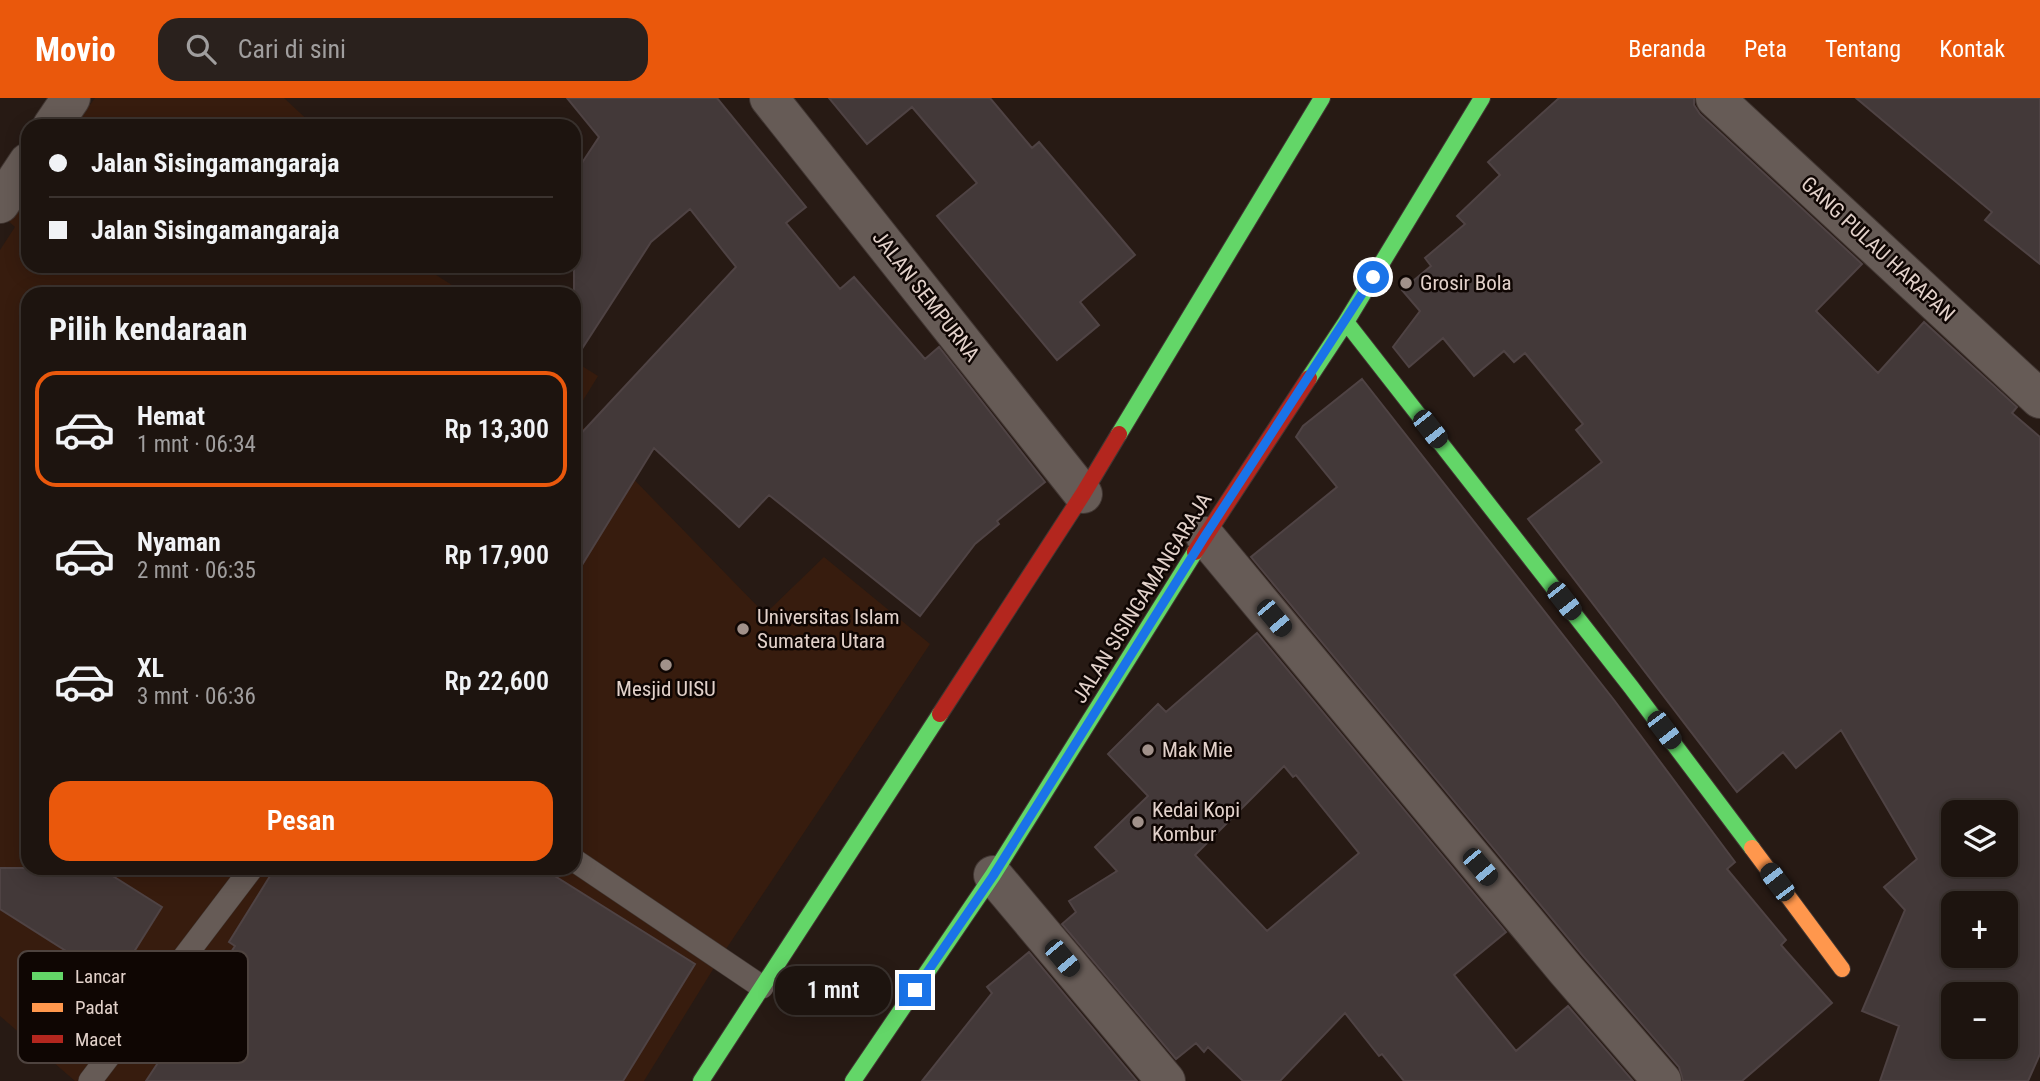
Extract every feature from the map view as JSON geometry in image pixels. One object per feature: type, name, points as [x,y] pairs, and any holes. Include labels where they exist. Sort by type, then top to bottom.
[{"type":"main road","points":[[701,1081],[1083,494],[1322,98]]},
{"type":"main road","name":"JALAN SISINGAMANGARAJA","points":[[853,1081],[993,876],[1205,536],[1346,322],[1482,98]]},
{"type":"main road","points":[[1346,322],[1631,687],[1842,969]]},
{"type":"street","points":[[57,119],[71,98]]},
{"type":"street","name":"JALAN SEMPURNA","points":[[769,98],[1083,494]]},
{"type":"street","name":"GANG PULAU HARAPAN","points":[[1715,98],[2040,399]]},
{"type":"street","points":[[0,204],[21,172]]},
{"type":"street","points":[[1205,536],[1566,970],[1662,1081]]},
{"type":"street","points":[[993,876],[1166,1081]]},
{"type":"lane","points":[[581,865],[762,987]]},
{"type":"lane","points":[[189,951],[247,875]]},
{"type":"lane","points":[[90,1081],[104,1063]]},
{"type":"shaded area","points":[[95,98],[284,98],[306,119],[80,119]]},
{"type":"shaded area","name":"Universitas Islam Sumatera Utara","points":[[21,199],[21,273],[433,273],[455,287],[21,287],[21,875],[581,875],[581,425],[765,614],[824,557],[930,644],[720,958],[644,1081],[75,1081],[54,1063],[248,1063],[248,951],[18,951],[18,1032],[0,1016],[0,250],[15,227],[6,219]]},
{"type":"shaded area","points":[[581,365],[598,376],[581,404]]},
{"type":"building","points":[[567,98],[717,98],[806,207],[786,223],[840,289],[854,277],[925,359],[939,347],[1045,482],[997,521],[999,524],[975,544],[920,616],[769,495],[739,527],[654,448],[581,567],[581,433],[736,267],[690,209],[651,242],[581,350],[581,287],[574,287],[574,273],[581,273],[581,164],[599,137]]},
{"type":"building","points":[[829,98],[990,98],[1032,148],[1039,142],[1135,255],[1080,302],[1099,325],[1057,360],[937,216],[977,183],[912,107],[867,144]]},
{"type":"building","points":[[1559,98],[1694,98],[1694,105],[1700,114],[1862,264],[1816,311],[1878,373],[1924,322],[2017,407],[2012,413],[2040,437],[2040,1054],[2028,1081],[1880,1081],[1899,1026],[1862,1011],[1905,910],[1884,887],[1917,859],[1841,730],[1796,768],[1783,752],[1737,792],[1528,519],[1602,462],[1576,430],[1583,424],[1525,353],[1514,362],[1504,351],[1474,376],[1443,338],[1409,367],[1393,347],[1420,311],[1402,290],[1431,266],[1425,258],[1465,224],[1457,216],[1500,175],[1488,162]]},
{"type":"building","points":[[1856,98],[2040,98],[2040,264],[1985,220],[1992,212]]},
{"type":"building","points":[[1362,379],[1614,700],[1735,862],[1727,869],[1786,940],[1781,945],[1832,1003],[1742,1081],[1683,1081],[1679,1067],[1583,956],[1251,557],[1337,487],[1296,437],[1303,426]]},
{"type":"building","points":[[1257,633],[1506,932],[1454,975],[1516,1051],[1568,1006],[1633,1081],[1404,1081],[1382,1054],[1379,1056],[1345,1013],[1280,1081],[1243,1081],[1208,1047],[1204,1052],[1196,1043],[1176,1059],[1062,924],[1076,912],[1069,901],[1117,871],[1095,847],[1148,796],[1108,754],[1158,704],[1166,712]],"holes":[[[1284,766],[1293,777],[1296,775],[1359,853],[1267,931],[1195,855]]]},
{"type":"building","points":[[0,868],[21,868],[21,875],[111,875],[162,907],[134,951],[66,951],[0,909]]},
{"type":"building","points":[[271,875],[553,875],[695,964],[623,1081],[146,1081],[158,1063],[248,1063],[248,951],[232,951],[235,946],[229,942]]},
{"type":"building","points":[[1029,952],[1137,1081],[922,1081],[992,993],[987,987]]},
{"type":"traffic: fast","points":[[1119,434],[1322,98]]},
{"type":"traffic: fast","points":[[1309,378],[1482,98]]},
{"type":"traffic: fast","points":[[1346,322],[1631,687],[1752,848]]},
{"type":"traffic: fast","points":[[853,1081],[993,875],[1195,552]]},
{"type":"traffic: fast","points":[[701,1081],[940,714]]},
{"type":"traffic: slow","points":[[1752,848],[1842,969]]},
{"type":"traffic: jam","points":[[1195,552],[1309,378]]},
{"type":"traffic: jam","points":[[940,714],[1119,434]]},
{"type":"place","name":"Grosir Bola","points":[[1406,283]]},
{"type":"place","name":"Universitas Islam Sumatera Utara","points":[[743,629]]},
{"type":"place","name":"Mesjid UISU","points":[[666,665]]},
{"type":"place","name":"Mak Mie","points":[[1148,750]]},
{"type":"place","name":"Kedai Kopi Kombur","points":[[1138,822]]},
{"type":"route","points":[[915,990],[993,876],[1205,536],[1373,277]]}]
